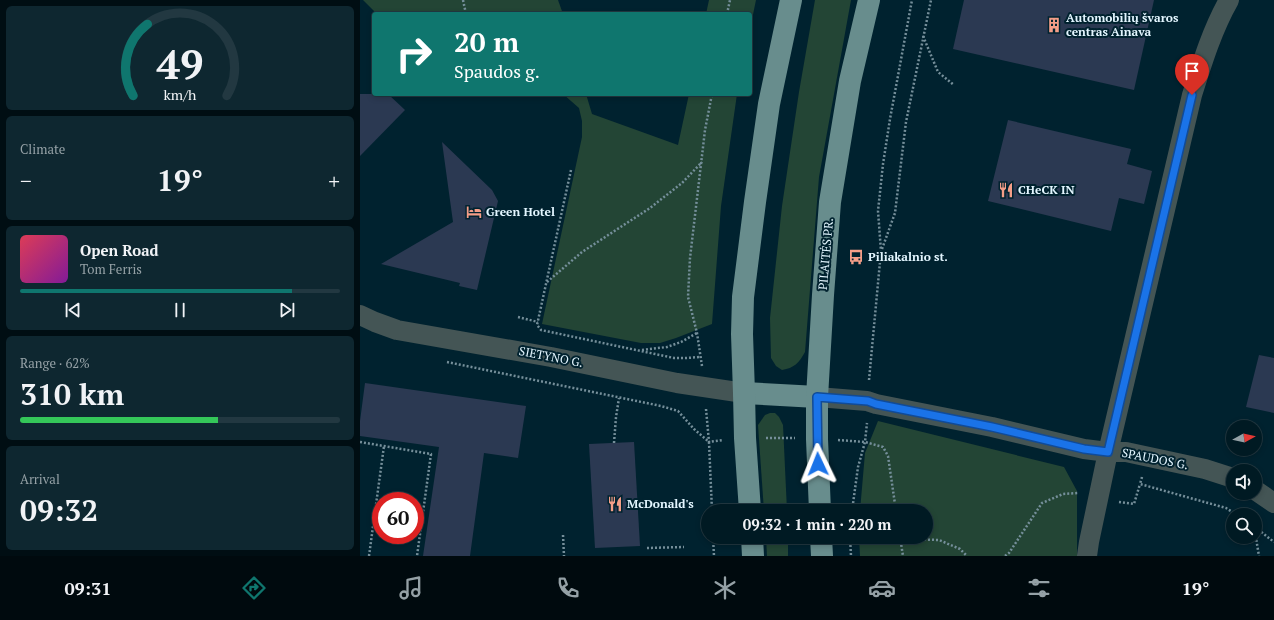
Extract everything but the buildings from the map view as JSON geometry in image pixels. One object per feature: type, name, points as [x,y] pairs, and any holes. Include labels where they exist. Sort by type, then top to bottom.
[{"type":"main road","points":[[750,504],[745,438],[742,334],[743,296],[769,104],[791,0]]},
{"type":"main road","name":"PILAITĖS PR.","points":[[820,504],[817,397],[830,202],[850,81],[869,0]]},
{"type":"main road","points":[[744,393],[817,397]]},
{"type":"main road","points":[[753,544],[754,556]]},
{"type":"main road","points":[[821,544],[822,556]]},
{"type":"street","points":[[1087,556],[1108,452],[1192,95],[1205,53],[1229,0]]},
{"type":"street","name":"SIETYNO G.","points":[[360,315],[397,330],[511,350],[677,383],[744,393]]},
{"type":"street","name":"SPAUDOS G.","points":[[817,397],[868,401],[876,404],[992,427],[1084,449],[1108,452],[1126,452],[1147,456],[1205,469],[1226,476]]},
{"type":"street","points":[[1262,495],[1274,503]]},
{"type":"path","points":[[463,0],[466,12]]},
{"type":"path","points":[[727,12],[730,0]]},
{"type":"path","points":[[868,401],[881,251],[878,211],[883,164],[912,0]]},
{"type":"path","points":[[881,251],[895,213],[906,122],[931,0]]},
{"type":"path","points":[[923,35],[938,72],[954,85]]},
{"type":"path","points":[[712,96],[690,258],[688,297],[697,333],[704,387],[709,442],[712,504]]},
{"type":"path","points":[[546,282],[582,252],[650,208],[682,183],[702,161]]},
{"type":"path","points":[[571,170],[537,326],[541,330],[674,358],[700,357]]},
{"type":"path","points":[[518,317],[538,322]]},
{"type":"path","points":[[640,350],[667,347],[681,342],[697,333]]},
{"type":"path","points":[[442,361],[661,406],[678,411],[694,429],[709,442]]},
{"type":"path","points":[[614,443],[618,398]]},
{"type":"path","points":[[745,438],[784,437],[817,439]]},
{"type":"path","points":[[360,442],[432,454],[424,510]]},
{"type":"path","points":[[853,504],[858,467],[865,442],[883,447],[888,456],[895,504]]},
{"type":"path","points":[[370,556],[384,446]]},
{"type":"path","points":[[1147,456],[1140,484],[1226,508]]},
{"type":"path","points":[[1005,556],[1042,503],[1063,494],[1082,492]]},
{"type":"path","points":[[1262,533],[1274,542]]},
{"type":"path","points":[[563,535],[564,556]]},
{"type":"path","points":[[933,540],[939,540],[960,549],[967,556]]},
{"type":"path","points":[[417,556],[419,544]]},
{"type":"path","points":[[714,544],[714,556]]},
{"type":"path","points":[[850,544],[851,556]]},
{"type":"path","points":[[901,544],[903,556]]},
{"type":"path","points":[[1258,544],[1260,556]]},
{"type":"path","points":[[647,548],[684,547]]},
{"type":"green space","points":[[363,0],[558,0],[562,12],[375,12]]},
{"type":"green space","points":[[709,0],[756,0],[752,19],[752,12],[706,12]]},
{"type":"green space","points":[[815,0],[851,0],[819,177],[805,352],[796,364],[790,368],[782,370],[776,366],[771,358],[770,318],[782,206],[799,92]]},
{"type":"green space","points":[[565,96],[587,96],[592,114],[678,145],[689,96],[737,96],[721,206],[712,324],[660,343],[641,343],[542,324],[582,137],[582,121],[579,108]]},
{"type":"green space","points":[[775,413],[783,425],[787,504],[764,504],[758,425],[765,415]]},
{"type":"green space","points":[[878,421],[1064,467],[1077,491],[1077,556],[860,556],[859,544],[933,544],[933,504],[861,504],[865,453]]},
{"type":"green space","points":[[766,544],[788,544],[788,556],[767,556]]},
{"type":"place","name":"Automobilių švaros centras Ainava","points":[[1054,25]]},
{"type":"place","name":"CHeCK IN","points":[[1006,190]]},
{"type":"place","name":"Green Hotel","points":[[474,212]]},
{"type":"place","name":"Piliakalnio st.","points":[[856,257]]},
{"type":"place","name":"McDonald's","points":[[615,504]]},
{"type":"route","points":[[818,464],[817,397],[868,401],[876,404],[992,427],[1084,449],[1108,452],[1192,95]]}]
